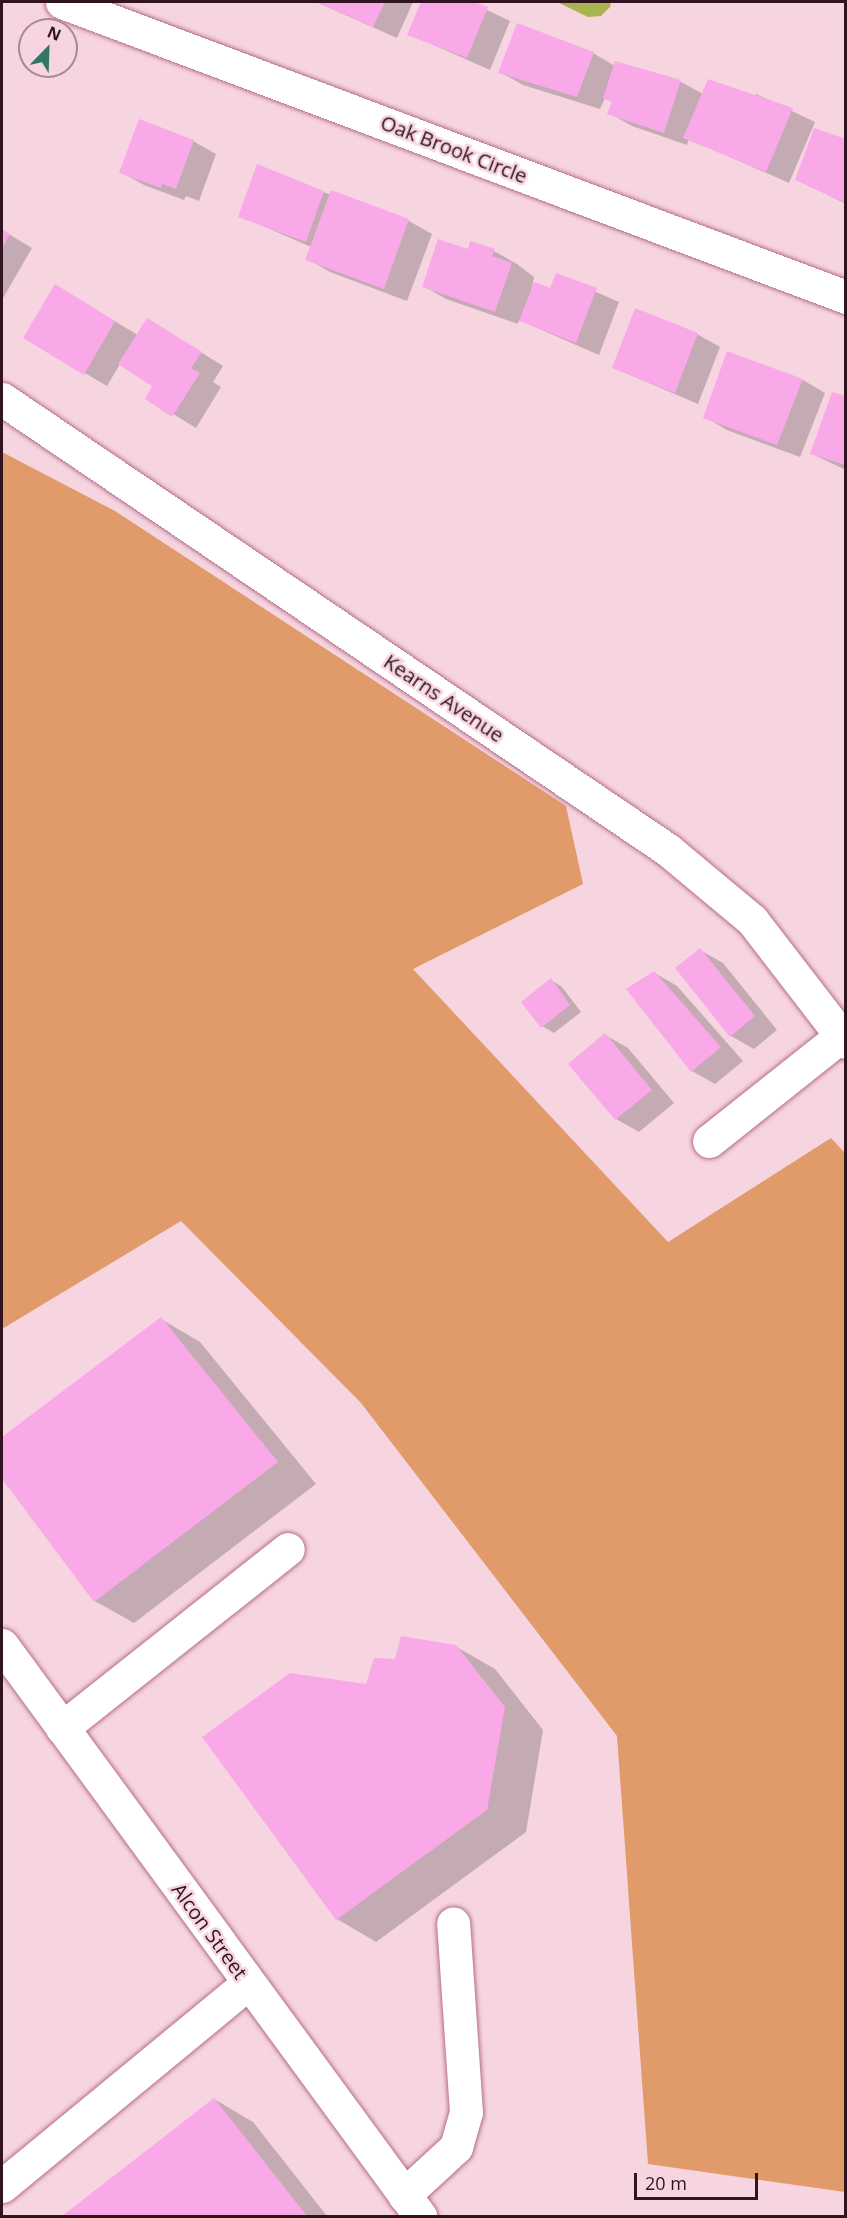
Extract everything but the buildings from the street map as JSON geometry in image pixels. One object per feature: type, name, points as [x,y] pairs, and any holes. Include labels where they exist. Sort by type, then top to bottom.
[{"type":"street","name":"Oak Brook Circle","points":[[62,2],[846,297]]},
{"type":"street","name":"Kearns Avenue","points":[[2,399],[669,850],[752,920],[843,1039]]},
{"type":"street","points":[[709,1141],[843,1039]]},
{"type":"street","points":[[62,1728],[288,1550]]},
{"type":"street","name":"Alcon Street","points":[[2,1645],[412,2206]]},
{"type":"street","points":[[412,2206],[456,2147],[466,2112],[453,1923]]},
{"type":"street","points":[[2,2186],[248,1983]]},
{"type":"shaded area","points":[[557,2],[610,2],[611,6],[601,16],[588,17]]},
{"type":"shaded area","points":[[2,452],[115,511],[566,806],[583,884],[413,969],[668,1242],[831,1138],[845,1153],[845,2192],[648,2164],[617,1736],[361,1403],[181,1221],[2,1329]]}]
